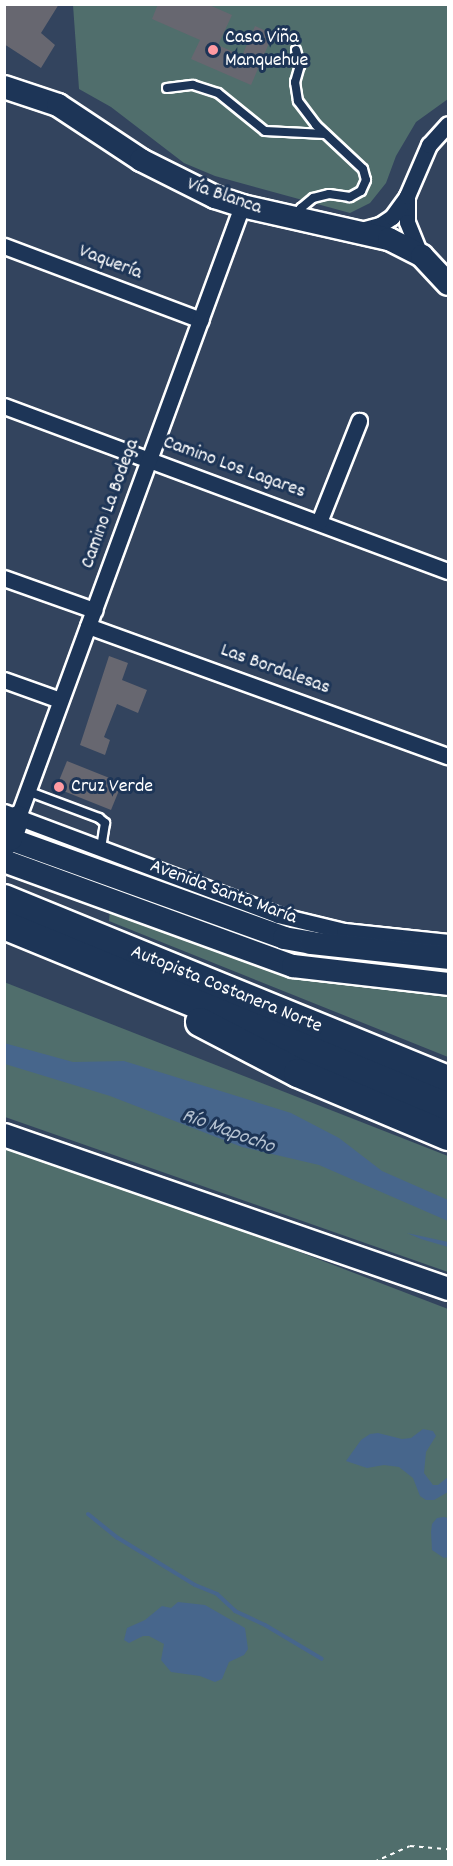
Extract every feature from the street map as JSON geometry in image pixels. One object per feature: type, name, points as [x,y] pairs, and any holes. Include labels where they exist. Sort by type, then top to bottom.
[{"type":"highway","name":"Autopista Costanera Norte","points":[[4,899],[448,1080]]},
{"type":"highway","name":"Autopista Costanera Norte","points":[[4,925],[448,1107]]},
{"type":"highway","points":[[111,969],[186,1015],[298,1073],[448,1136]]},
{"type":"highway","points":[[302,1021],[448,1067]]},
{"type":"main road","name":"Vía Blanca","points":[[4,87],[58,105],[165,174],[242,206],[389,239],[422,256],[448,284]]},
{"type":"main road","name":"Avenida Santa María","points":[[8,829],[284,938],[448,958]]},
{"type":"main road","points":[[4,861],[293,966],[448,984]]},
{"type":"main road","points":[[4,1135],[448,1288]]},
{"type":"street","points":[[353,230],[381,225],[392,217],[407,196],[429,145],[448,124]]},
{"type":"street","points":[[407,196],[409,228],[422,256]]},
{"type":"street","name":"Camino La Bodega","points":[[8,829],[27,791],[242,206]]},
{"type":"street","name":"Vaquería","points":[[4,246],[201,320]]},
{"type":"street","name":"Camino Los Lagares","points":[[4,406],[448,571]]},
{"type":"street","points":[[320,522],[359,421]]},
{"type":"street","points":[[4,578],[94,610]]},
{"type":"street","name":"Las Bordalesas","points":[[88,626],[448,756]]},
{"type":"street","points":[[4,680],[60,700]]},
{"type":"street","name":"Avenida Santa María","points":[[8,829],[101,849],[278,915],[311,924],[344,931],[448,942]]},
{"type":"lane","points":[[295,219],[301,208],[314,198],[329,194],[350,197],[364,186],[363,169],[308,116],[296,95],[295,82],[300,65],[296,50]]},
{"type":"lane","points":[[167,88],[193,85],[218,93],[265,131],[325,134]]},
{"type":"lane","points":[[27,791],[99,818],[105,823],[101,849]]},
{"type":"path","points":[[374,1862],[410,1846],[448,1849]]},
{"type":"green space","points":[[73,5],[448,5],[448,99],[416,122],[396,156],[386,183],[370,203],[350,213],[215,176],[184,163],[111,107],[79,89]]},
{"type":"green space","points":[[31,854],[258,939],[448,965],[448,976],[308,957],[271,947],[28,860]]},
{"type":"green space","points":[[110,909],[241,958],[448,991],[448,1057],[109,921]]},
{"type":"green space","points":[[4,982],[448,1156],[448,1272],[5,1117]]},
{"type":"green space","points":[[5,1145],[237,1228],[448,1309],[448,1861],[5,1861]]},
{"type":"water","name":"Río Mapocho","points":[[4,1043],[73,1062],[124,1061],[291,1113],[339,1138],[382,1171],[448,1200],[448,1221],[319,1165],[242,1147],[110,1096],[5,1064]]},
{"type":"water","points":[[407,1233],[448,1242],[448,1247],[421,1239]]},
{"type":"water","points":[[423,1429],[433,1431],[436,1436],[426,1452],[424,1473],[433,1485],[438,1485],[448,1477],[448,1492],[434,1500],[426,1500],[420,1496],[413,1478],[399,1467],[384,1465],[367,1468],[346,1461],[361,1440],[370,1434],[378,1433],[402,1439],[411,1438]]},
{"type":"water","points":[[437,1518],[448,1518],[448,1557],[444,1558],[432,1550],[431,1532],[432,1524]]},
{"type":"water","points":[[178,1602],[205,1605],[245,1628],[248,1649],[244,1655],[229,1662],[222,1679],[215,1682],[200,1676],[171,1672],[161,1660],[164,1644],[149,1636],[143,1636],[129,1643],[124,1640],[127,1628],[145,1620],[162,1606],[171,1608]]},
{"type":"building","points":[[4,4],[59,4],[41,33],[55,45],[41,68],[4,44]]},
{"type":"building","name":"Casa Viña Manquehue","points":[[158,4],[207,4],[232,15],[218,45],[242,56],[255,26],[273,34],[251,85],[191,59],[200,40],[152,19]]},
{"type":"building","points":[[109,656],[128,663],[122,680],[147,690],[138,713],[117,704],[104,737],[110,740],[105,755],[80,745]]},
{"type":"building","points":[[67,761],[122,783],[111,810],[56,788]]},
{"type":"waterway","points":[[88,1514],[118,1538],[195,1585],[217,1594],[235,1611],[265,1625],[322,1659]]},
{"type":"place","name":"Casa Viña Manquehue","points":[[213,50]]},
{"type":"place","name":"Cruz Verde","points":[[59,787]]}]
